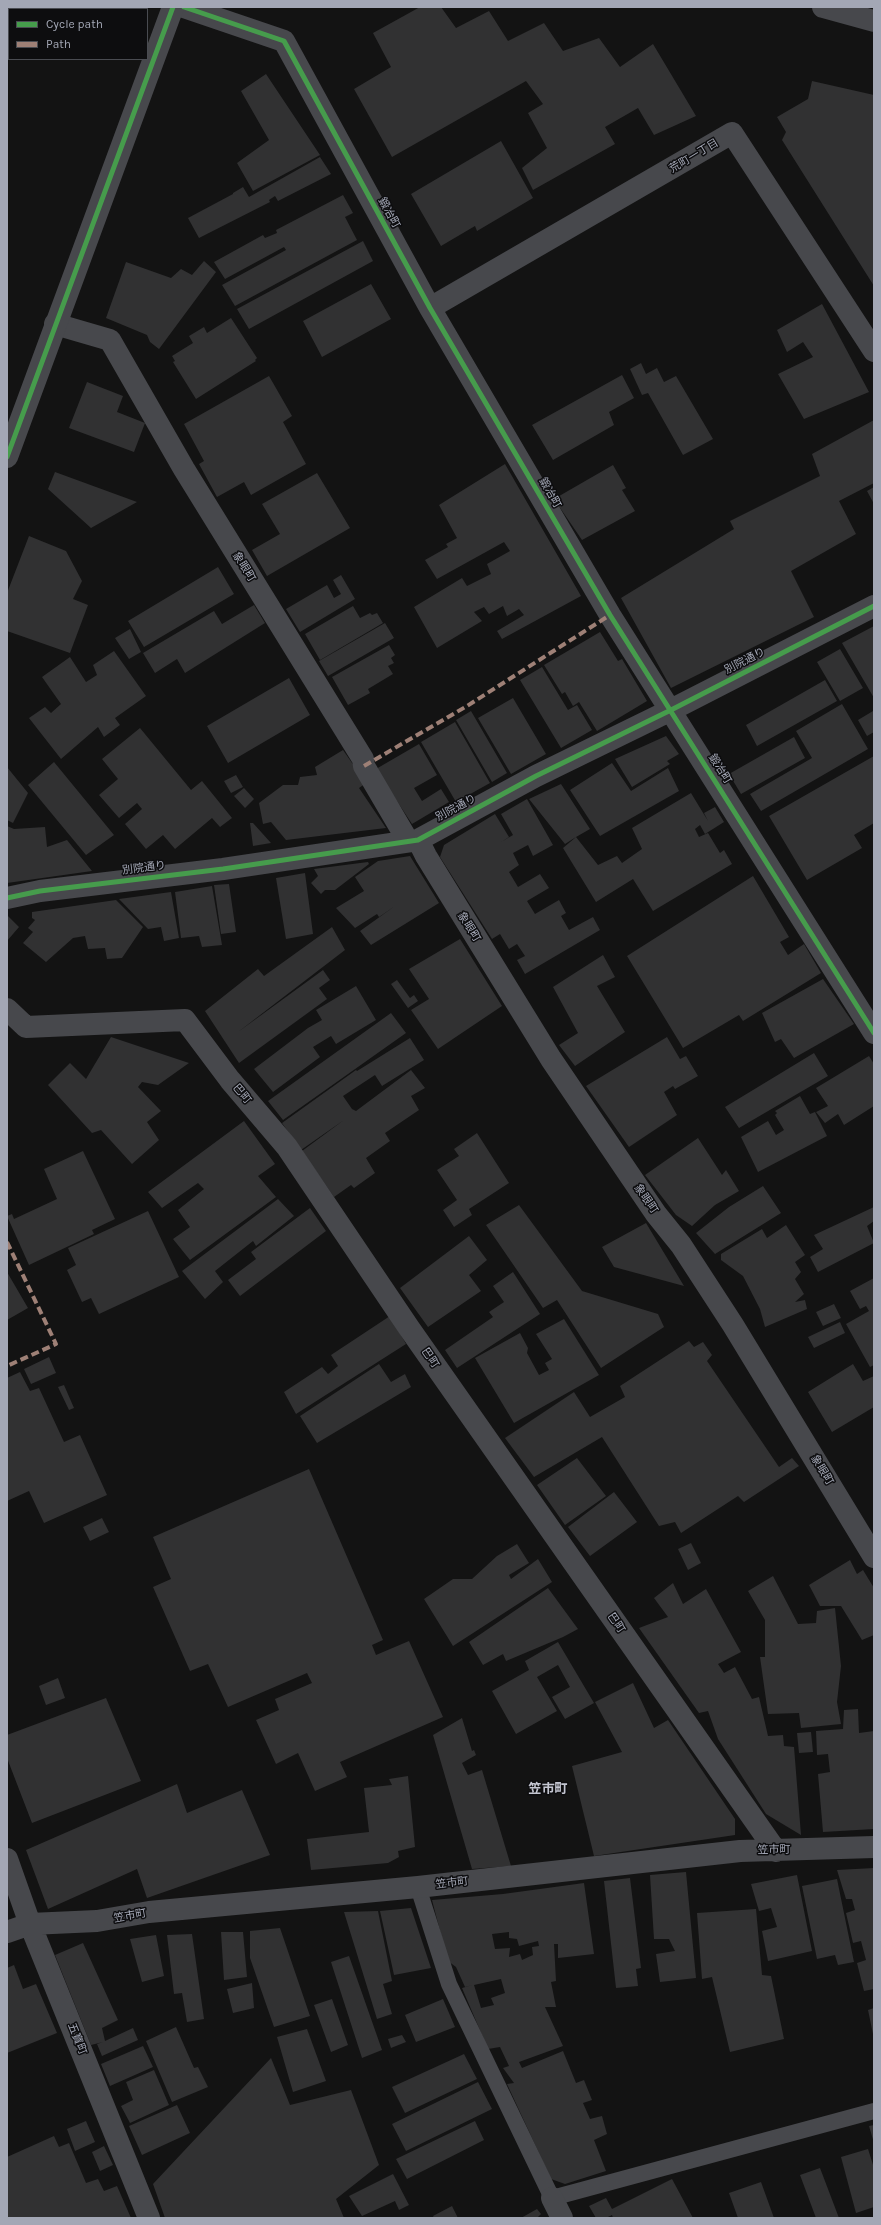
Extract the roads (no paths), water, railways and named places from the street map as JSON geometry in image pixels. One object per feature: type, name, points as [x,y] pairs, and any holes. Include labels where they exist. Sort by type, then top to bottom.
[{"type":"street","points":[[7,457],[173,7]]},
{"type":"street","name":"鍛冶町","points":[[184,7],[284,41],[430,308],[610,615],[874,1033]]},
{"type":"street","points":[[823,7],[874,21]]},
{"type":"street","name":"荒町一丁目","points":[[430,308],[732,133],[874,351]]},
{"type":"street","name":"象眼町","points":[[55,324],[110,340],[184,469],[363,759],[364,766],[413,841],[426,856],[551,1059],[656,1214],[681,1245],[733,1325],[874,1557]]},
{"type":"street","name":"別院通り","points":[[7,898],[40,891],[223,869],[413,841],[536,776],[671,710],[874,606]]},
{"type":"street","name":"巴町","points":[[7,1009],[26,1027],[185,1020],[230,1080],[287,1147],[409,1328],[776,1851]]},
{"type":"street","name":"笠市町","points":[[7,1932],[30,1924],[97,1921],[149,1912],[418,1887],[740,1851],[874,1847]]},
{"type":"street","name":"五寶町","points":[[7,1859],[30,1924],[150,2218]]},
{"type":"street","points":[[552,2198],[562,2218]]},
{"type":"lane","points":[[418,1887],[449,1984],[552,2198],[874,2110]]},
{"type":"district","name":"笠市町","points":[[548,1789]]}]
